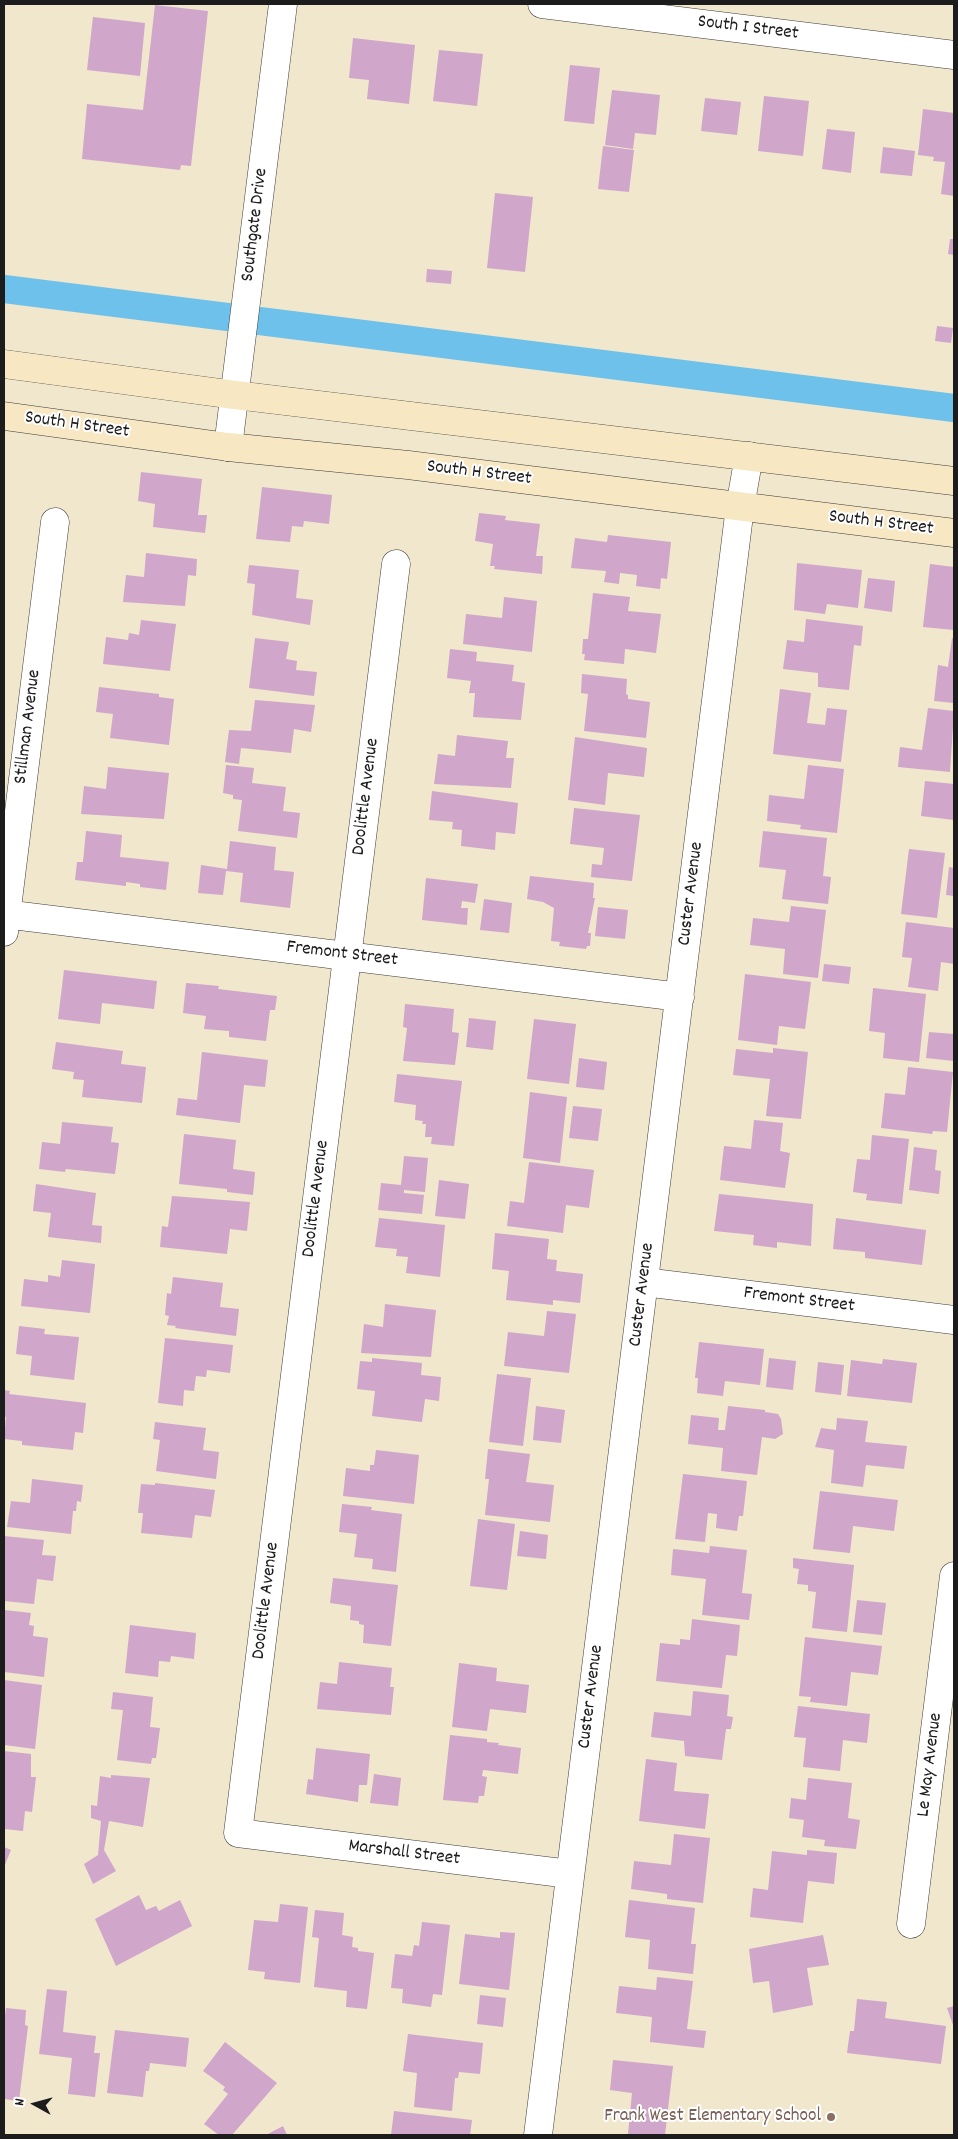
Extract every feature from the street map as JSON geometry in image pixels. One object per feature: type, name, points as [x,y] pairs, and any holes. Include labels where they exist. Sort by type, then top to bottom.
[{"type":"street","name":"Southgate Drive","points":[[228,447],[283,4]]},
{"type":"street","name":"South I Street","points":[[542,4],[954,55]]},
{"type":"street","points":[[4,364],[235,395],[954,481]]},
{"type":"street","name":"South H Street","points":[[4,416],[228,447],[408,466],[954,533]]},
{"type":"street","name":"Custer Avenue","points":[[538,2135],[740,507],[749,456]]},
{"type":"street","name":"Stillman Avenue","points":[[4,920],[55,522]]},
{"type":"street","name":"Doolittle Avenue","points":[[238,1833],[396,564]]},
{"type":"street","name":"Fremont Street","points":[[4,920],[347,956],[680,997]]},
{"type":"street","name":"Fremont Street","points":[[644,1282],[954,1320]]},
{"type":"street","name":"Le May Avenue","points":[[911,1924],[954,1576]]},
{"type":"street","name":"Marshall Street","points":[[238,1833],[570,1874]]},
{"type":"building","points":[[155,5],[208,11],[191,166],[181,165],[180,170],[82,159],[87,104],[143,110]]},
{"type":"building","points":[[93,17],[145,23],[140,76],[87,70]]},
{"type":"building","points":[[353,38],[415,45],[409,104],[367,99],[369,80],[349,78]]},
{"type":"building","points":[[439,50],[483,54],[477,106],[433,101]]},
{"type":"building","points":[[570,65],[600,68],[594,124],[564,121]]},
{"type":"building","points":[[612,90],[660,95],[656,135],[635,133],[633,149],[605,145]]},
{"type":"building","points":[[764,96],[809,101],[803,156],[758,151]]},
{"type":"building","points":[[705,98],[741,102],[737,135],[701,131]]},
{"type":"building","points":[[923,109],[954,113],[954,196],[941,194],[945,162],[933,161],[934,157],[918,155]]},
{"type":"building","points":[[827,129],[855,132],[851,173],[822,169]]},
{"type":"building","points":[[603,146],[634,150],[629,192],[598,189]]},
{"type":"building","points":[[883,147],[915,151],[912,176],[880,173]]},
{"type":"building","points":[[495,193],[533,197],[525,272],[487,268]]},
{"type":"building","points":[[950,239],[954,239],[954,255],[948,254]]},
{"type":"building","points":[[427,269],[452,271],[451,284],[426,282]]},
{"type":"building","points":[[937,326],[953,328],[951,343],[935,341]]},
{"type":"building","points":[[141,472],[202,479],[198,515],[207,515],[205,533],[153,527],[155,504],[138,501]]},
{"type":"building","points":[[262,487],[332,495],[329,524],[304,521],[303,527],[292,526],[290,542],[256,539]]},
{"type":"building","points":[[479,513],[506,516],[505,520],[540,524],[536,556],[543,556],[542,574],[494,569],[495,566],[490,566],[493,544],[475,541]]},
{"type":"building","points":[[608,535],[671,542],[667,579],[661,578],[660,589],[636,586],[637,575],[620,573],[619,584],[604,582],[606,571],[571,568],[575,538],[607,542]]},
{"type":"building","points":[[146,553],[197,559],[196,576],[188,575],[185,606],[123,602],[126,575],[144,577]]},
{"type":"building","points":[[797,563],[862,570],[858,608],[827,604],[825,614],[794,610]]},
{"type":"building","points":[[930,564],[954,567],[954,630],[923,627]]},
{"type":"building","points":[[249,565],[299,570],[296,598],[313,600],[310,625],[252,615],[255,584],[247,583]]},
{"type":"building","points":[[868,578],[895,581],[892,612],[864,608]]},
{"type":"building","points":[[593,593],[630,597],[628,611],[661,614],[656,653],[625,649],[624,664],[584,660],[585,654],[582,654],[583,639],[588,639]]},
{"type":"building","points":[[504,597],[537,601],[532,652],[463,644],[466,614],[502,618]]},
{"type":"building","points":[[806,619],[863,626],[861,646],[854,645],[849,690],[818,687],[818,673],[783,669],[787,640],[804,642]]},
{"type":"building","points":[[141,620],[176,624],[170,671],[103,664],[106,637],[128,640],[129,633],[139,635]]},
{"type":"building","points":[[255,638],[289,642],[286,659],[297,661],[296,670],[317,672],[314,696],[249,688]]},
{"type":"building","points":[[952,638],[954,639],[954,703],[934,701],[938,665],[948,667]]},
{"type":"building","points":[[450,649],[477,652],[476,661],[514,665],[512,681],[525,683],[521,720],[473,717],[475,693],[469,693],[471,681],[447,678]]},
{"type":"building","points":[[582,674],[627,679],[626,694],[628,699],[650,702],[646,738],[584,731],[588,694],[581,693]]},
{"type":"building","points":[[99,687],[159,694],[159,697],[174,699],[169,745],[110,738],[113,714],[96,712]]},
{"type":"building","points":[[780,689],[811,693],[807,723],[825,725],[827,708],[847,710],[841,762],[773,754]]},
{"type":"building","points":[[255,700],[315,705],[311,732],[294,729],[291,753],[241,748],[239,764],[225,762],[229,730],[251,731]]},
{"type":"building","points":[[928,708],[954,711],[950,772],[898,767],[900,747],[922,750]]},
{"type":"building","points":[[457,735],[508,741],[506,758],[514,758],[511,788],[434,784],[438,754],[455,756]]},
{"type":"building","points":[[575,737],[647,748],[644,777],[608,773],[605,805],[568,800]]},
{"type":"building","points":[[226,765],[254,768],[252,783],[286,787],[283,811],[300,813],[297,838],[238,831],[242,800],[233,799],[233,795],[223,793]]},
{"type":"building","points":[[808,765],[844,769],[837,833],[800,829],[801,825],[767,821],[769,795],[804,799]]},
{"type":"building","points":[[108,767],[169,773],[164,819],[81,814],[84,786],[106,789]]},
{"type":"building","points":[[925,781],[954,784],[954,820],[921,816]]},
{"type":"building","points":[[432,791],[518,803],[515,834],[496,832],[495,850],[461,846],[462,830],[452,829],[453,822],[429,820]]},
{"type":"building","points":[[574,808],[640,815],[632,881],[591,877],[592,864],[602,865],[604,848],[570,844]]},
{"type":"building","points":[[86,831],[122,835],[120,857],[169,862],[166,890],[140,887],[140,884],[126,882],[126,886],[75,880],[77,862],[83,862]]},
{"type":"building","points":[[763,831],[827,838],[823,876],[831,877],[828,904],[782,899],[786,870],[759,867]]},
{"type":"building","points":[[230,841],[276,847],[274,870],[294,872],[290,908],[240,902],[243,873],[226,871],[223,895],[198,893],[201,865],[227,869]]},
{"type":"building","points":[[909,849],[945,853],[937,918],[901,914]]},
{"type":"building","points":[[949,867],[954,868],[954,896],[946,895]]},
{"type":"building","points":[[530,876],[594,883],[593,898],[595,898],[588,933],[591,933],[590,946],[587,946],[586,949],[559,946],[560,942],[551,941],[554,908],[543,902],[527,899]]},
{"type":"building","points":[[426,878],[478,884],[475,903],[462,901],[461,908],[468,908],[467,925],[422,920]]},
{"type":"building","points":[[484,899],[512,903],[509,933],[480,930]]},
{"type":"building","points":[[791,906],[826,910],[818,978],[783,974],[785,949],[750,945],[753,918],[789,922]]},
{"type":"building","points":[[598,907],[628,910],[625,939],[595,936]]},
{"type":"building","points":[[906,922],[954,928],[954,964],[941,962],[938,991],[908,987],[912,958],[902,957]]},
{"type":"building","points":[[824,964],[851,967],[849,984],[822,981]]},
{"type":"building","points":[[64,970],[157,981],[154,1009],[102,1003],[100,1024],[58,1019]]},
{"type":"building","points":[[745,974],[811,982],[805,1029],[779,1026],[777,1045],[738,1040]]},
{"type":"building","points":[[186,983],[219,986],[218,989],[277,996],[275,1010],[270,1010],[266,1041],[229,1037],[229,1031],[204,1029],[206,1016],[183,1013]]},
{"type":"building","points":[[873,988],[926,994],[919,1062],[883,1058],[885,1033],[869,1031]]},
{"type":"building","points":[[405,1004],[454,1009],[452,1032],[459,1033],[455,1065],[403,1061],[407,1028],[403,1027]]},
{"type":"building","points":[[469,1018],[496,1021],[493,1050],[466,1047]]},
{"type":"building","points":[[534,1019],[576,1024],[569,1084],[527,1079]]},
{"type":"building","points":[[929,1032],[954,1034],[954,1061],[926,1058]]},
{"type":"building","points":[[56,1042],[123,1051],[121,1064],[146,1067],[142,1103],[82,1097],[84,1080],[73,1079],[74,1072],[52,1069]]},
{"type":"building","points":[[773,1048],[808,1052],[801,1119],[766,1116],[770,1079],[733,1075],[736,1049],[773,1053]]},
{"type":"building","points":[[202,1052],[268,1060],[265,1087],[244,1085],[240,1123],[176,1115],[178,1098],[197,1100]]},
{"type":"building","points":[[579,1058],[607,1062],[604,1090],[576,1087]]},
{"type":"building","points":[[908,1067],[953,1072],[947,1132],[933,1131],[932,1134],[881,1128],[885,1093],[905,1095]]},
{"type":"building","points":[[397,1074],[462,1081],[454,1146],[431,1144],[432,1137],[425,1137],[426,1124],[422,1124],[423,1121],[415,1120],[416,1105],[394,1102]]},
{"type":"building","points":[[530,1092],[567,1097],[560,1163],[523,1158]]},
{"type":"building","points":[[573,1106],[602,1109],[598,1141],[569,1138]]},
{"type":"building","points":[[754,1120],[783,1123],[780,1151],[790,1153],[785,1188],[720,1180],[724,1146],[751,1149]]},
{"type":"building","points":[[62,1122],[113,1127],[111,1142],[119,1143],[115,1174],[66,1169],[65,1172],[39,1169],[42,1142],[60,1144]]},
{"type":"building","points":[[184,1134],[236,1140],[233,1169],[255,1172],[253,1195],[227,1192],[227,1189],[179,1184]]},
{"type":"building","points":[[872,1135],[909,1139],[902,1204],[866,1200],[867,1194],[853,1192],[857,1159],[870,1160]]},
{"type":"building","points":[[914,1147],[937,1150],[935,1170],[941,1171],[939,1194],[909,1190]]},
{"type":"building","points":[[404,1156],[428,1158],[425,1192],[404,1190],[404,1193],[424,1195],[422,1214],[378,1210],[381,1183],[401,1185]]},
{"type":"building","points":[[529,1162],[594,1170],[589,1208],[566,1205],[563,1233],[507,1226],[510,1201],[524,1203]]},
{"type":"building","points":[[439,1180],[469,1184],[465,1219],[435,1216]]},
{"type":"building","points":[[36,1184],[96,1193],[92,1225],[102,1226],[101,1243],[48,1237],[51,1213],[33,1211]]},
{"type":"building","points":[[719,1194],[813,1204],[811,1246],[777,1242],[777,1248],[753,1245],[754,1235],[714,1231]]},
{"type":"building","points":[[172,1196],[250,1202],[247,1231],[230,1229],[227,1254],[160,1247],[162,1226],[168,1227]]},
{"type":"building","points":[[379,1218],[445,1225],[440,1277],[406,1273],[408,1257],[396,1256],[397,1249],[375,1247]]},
{"type":"building","points":[[836,1218],[926,1230],[922,1265],[865,1258],[865,1252],[833,1249]]},
{"type":"building","points":[[495,1233],[549,1239],[547,1259],[557,1260],[556,1271],[583,1274],[580,1303],[553,1300],[553,1305],[506,1300],[509,1271],[492,1269]]},
{"type":"building","points":[[62,1260],[95,1264],[90,1313],[21,1306],[24,1279],[48,1282],[48,1275],[60,1277]]},
{"type":"building","points":[[173,1277],[223,1283],[220,1307],[239,1309],[236,1336],[175,1328],[176,1326],[167,1325],[169,1316],[165,1315],[167,1293],[171,1294]]},
{"type":"building","points":[[385,1304],[436,1310],[431,1357],[361,1353],[364,1324],[383,1327]]},
{"type":"building","points":[[547,1311],[576,1314],[569,1373],[504,1366],[508,1332],[544,1336]]},
{"type":"building","points":[[19,1326],[45,1329],[44,1334],[79,1337],[74,1380],[30,1375],[32,1356],[16,1354]]},
{"type":"building","points":[[165,1338],[233,1345],[230,1373],[207,1370],[206,1377],[196,1376],[194,1391],[184,1390],[183,1406],[158,1403]]},
{"type":"building","points":[[699,1342],[764,1349],[760,1385],[725,1381],[723,1396],[697,1393],[698,1378],[695,1378]]},
{"type":"building","points":[[372,1358],[422,1363],[421,1375],[441,1377],[439,1401],[425,1399],[422,1422],[372,1416],[375,1391],[357,1389],[360,1361],[372,1362]]},
{"type":"building","points":[[769,1358],[796,1361],[793,1390],[766,1387]]},
{"type":"building","points":[[883,1359],[917,1363],[912,1403],[847,1396],[851,1360],[882,1364]]},
{"type":"building","points":[[818,1362],[844,1365],[841,1395],[815,1392]]},
{"type":"building","points":[[497,1374],[531,1378],[523,1446],[489,1442]]},
{"type":"building","points":[[4,1390],[10,1391],[9,1394],[86,1403],[83,1433],[75,1432],[73,1450],[22,1445],[22,1441],[4,1439],[6,1417],[4,1416]]},
{"type":"building","points":[[536,1406],[565,1410],[561,1443],[533,1440]]},
{"type":"building","points":[[728,1406],[765,1410],[765,1412],[778,1414],[781,1419],[783,1434],[775,1439],[762,1437],[757,1475],[721,1471],[723,1448],[688,1444],[691,1415],[719,1418],[718,1430],[725,1430]]},
{"type":"building","points":[[837,1418],[868,1421],[865,1442],[907,1446],[904,1469],[866,1465],[863,1487],[831,1483],[834,1450],[815,1447],[821,1428],[836,1430]]},
{"type":"building","points":[[155,1422],[206,1428],[203,1450],[219,1452],[216,1479],[156,1471],[160,1440],[153,1439]]},
{"type":"building","points":[[488,1449],[530,1454],[526,1482],[554,1485],[550,1522],[485,1515],[489,1479],[485,1479]]},
{"type":"building","points":[[376,1450],[419,1455],[414,1504],[343,1496],[346,1468],[370,1471],[370,1465],[374,1465]]},
{"type":"building","points":[[683,1474],[747,1481],[743,1516],[739,1516],[737,1531],[716,1528],[717,1514],[708,1513],[705,1542],[675,1539]]},
{"type":"building","points":[[32,1479],[83,1485],[81,1502],[77,1501],[76,1511],[73,1511],[71,1534],[7,1527],[11,1501],[30,1503]]},
{"type":"building","points":[[155,1483],[215,1490],[211,1517],[195,1515],[192,1538],[141,1533],[143,1513],[138,1513],[141,1484],[155,1485]]},
{"type":"building","points":[[820,1491],[898,1500],[894,1531],[853,1526],[850,1553],[813,1549]]},
{"type":"building","points":[[342,1504],[372,1507],[371,1510],[402,1514],[396,1572],[372,1569],[373,1559],[354,1557],[357,1534],[339,1532]]},
{"type":"building","points":[[478,1519],[515,1524],[507,1590],[470,1586]]},
{"type":"building","points":[[520,1531],[548,1535],[546,1559],[517,1556]]},
{"type":"building","points":[[4,1536],[44,1540],[42,1555],[56,1556],[53,1581],[37,1579],[34,1604],[4,1601]]},
{"type":"building","points":[[710,1546],[747,1550],[742,1593],[752,1594],[749,1620],[702,1615],[706,1579],[671,1575],[673,1549],[709,1553]]},
{"type":"building","points":[[793,1558],[854,1565],[847,1632],[812,1628],[816,1592],[808,1591],[808,1585],[797,1584],[799,1569],[793,1568]]},
{"type":"building","points":[[333,1578],[398,1585],[391,1646],[363,1643],[364,1625],[359,1624],[359,1621],[350,1620],[351,1606],[330,1603]]},
{"type":"building","points":[[857,1600],[886,1603],[882,1635],[853,1632]]},
{"type":"building","points":[[4,1610],[31,1613],[29,1625],[34,1626],[33,1636],[48,1638],[44,1677],[4,1672]]},
{"type":"building","points":[[692,1619],[740,1625],[737,1656],[726,1655],[722,1688],[656,1681],[660,1643],[680,1645],[680,1639],[690,1640]]},
{"type":"building","points":[[130,1625],[196,1633],[194,1659],[171,1656],[170,1662],[159,1661],[158,1677],[125,1673]]},
{"type":"building","points":[[805,1637],[882,1646],[878,1675],[851,1672],[847,1706],[810,1702],[811,1697],[799,1696]]},
{"type":"building","points":[[339,1662],[392,1668],[390,1687],[394,1687],[391,1715],[317,1709],[320,1682],[337,1684]]},
{"type":"building","points":[[459,1663],[497,1668],[496,1681],[529,1685],[526,1713],[490,1709],[487,1731],[452,1727]]},
{"type":"building","points":[[4,1680],[42,1685],[35,1749],[4,1745]]},
{"type":"building","points":[[693,1691],[729,1695],[727,1716],[733,1717],[731,1729],[726,1729],[722,1760],[685,1756],[684,1741],[651,1737],[654,1712],[691,1716]]},
{"type":"building","points":[[113,1692],[153,1697],[150,1727],[160,1728],[156,1758],[152,1758],[151,1764],[117,1760],[123,1710],[111,1709]]},
{"type":"building","points":[[798,1706],[870,1714],[867,1743],[843,1740],[840,1771],[803,1767],[806,1738],[794,1737]]},
{"type":"building","points":[[450,1735],[487,1739],[487,1742],[499,1743],[498,1745],[521,1748],[518,1774],[483,1770],[482,1776],[487,1777],[484,1796],[479,1796],[478,1803],[443,1800]]},
{"type":"building","points":[[316,1748],[370,1754],[367,1785],[359,1785],[358,1802],[306,1794],[308,1779],[313,1780]]},
{"type":"building","points":[[4,1751],[31,1754],[31,1777],[36,1777],[32,1812],[25,1811],[23,1831],[4,1829]]},
{"type":"building","points":[[646,1759],[677,1763],[674,1791],[709,1794],[705,1829],[639,1821]]},
{"type":"building","points":[[374,1774],[401,1778],[398,1806],[370,1803]]},
{"type":"building","points":[[111,1775],[150,1778],[143,1827],[109,1821],[104,1850],[116,1871],[93,1884],[84,1864],[98,1855],[101,1821],[91,1818],[91,1805],[97,1806],[100,1776],[111,1778]]},
{"type":"building","points":[[808,1778],[852,1783],[848,1818],[860,1820],[856,1849],[824,1846],[825,1840],[802,1837],[804,1820],[789,1818],[791,1798],[806,1800]]},
{"type":"building","points":[[674,1834],[710,1838],[703,1903],[667,1899],[667,1894],[631,1889],[634,1861],[671,1865]]},
{"type":"building","points":[[4,1847],[11,1850],[4,1867]]},
{"type":"building","points":[[807,1850],[837,1853],[834,1884],[808,1881],[803,1923],[750,1917],[753,1888],[768,1890],[772,1851],[807,1855]]},
{"type":"building","points":[[139,1895],[146,1910],[156,1906],[159,1911],[180,1900],[192,1926],[116,1966],[95,1919]]},
{"type":"building","points":[[629,1900],[695,1908],[691,1944],[696,1944],[693,1974],[648,1969],[650,1940],[625,1937]]},
{"type":"building","points":[[280,1904],[308,1907],[300,1983],[264,1979],[265,1972],[248,1970],[254,1920],[278,1922]]},
{"type":"building","points":[[315,1910],[344,1913],[342,1935],[353,1937],[352,1947],[358,1948],[358,1951],[374,1953],[367,2009],[346,2007],[347,1991],[314,1987],[319,1938],[312,1937]]},
{"type":"building","points":[[422,1922],[450,1925],[442,1995],[433,1994],[431,2007],[402,2003],[403,1989],[391,1988],[395,1954],[412,1956],[414,1945],[419,1946]]},
{"type":"building","points":[[500,1932],[515,1933],[509,1990],[459,1984],[465,1934],[500,1938]]},
{"type":"building","points":[[823,1935],[829,1965],[807,1968],[813,2005],[773,2013],[769,1981],[753,1983],[749,1949]]},
{"type":"building","points":[[657,1977],[693,1981],[687,2029],[706,2031],[704,2048],[650,2042],[652,2017],[616,2013],[619,1986],[656,1990]]},
{"type":"building","points":[[47,1989],[67,1991],[63,2032],[96,2036],[94,2053],[100,2053],[95,2097],[68,2094],[72,2058],[39,2054]]},
{"type":"building","points":[[480,1995],[506,1998],[503,2027],[477,2024]]},
{"type":"building","points":[[857,1999],[887,2002],[885,2018],[946,2026],[941,2064],[847,2053],[850,2031],[854,2031]]},
{"type":"building","points":[[954,2006],[954,2028],[947,2008]]},
{"type":"building","points":[[6,2008],[26,2010],[25,2025],[28,2026],[19,2101],[4,2099],[4,2023]]},
{"type":"building","points":[[115,2030],[189,2038],[186,2067],[150,2063],[149,2071],[146,2071],[143,2097],[107,2093]]},
{"type":"building","points":[[408,2034],[483,2043],[480,2074],[459,2072],[458,2078],[455,2078],[452,2111],[414,2107],[417,2073],[403,2071]]},
{"type":"building","points":[[225,2042],[277,2083],[232,2135],[219,2135],[204,2124],[228,2094],[223,2090],[225,2087],[203,2071]]},
{"type":"building","points":[[613,2060],[673,2066],[665,2135],[628,2134],[632,2093],[610,2090]]},
{"type":"building","points":[[394,2111],[472,2120],[470,2135],[391,2135]]},
{"type":"building","points":[[283,2126],[287,2135],[266,2135]]},
{"type":"waterway","points":[[4,289],[954,408]]},
{"type":"place","name":"Frank West Elementary School","points":[[831,2117]]}]
